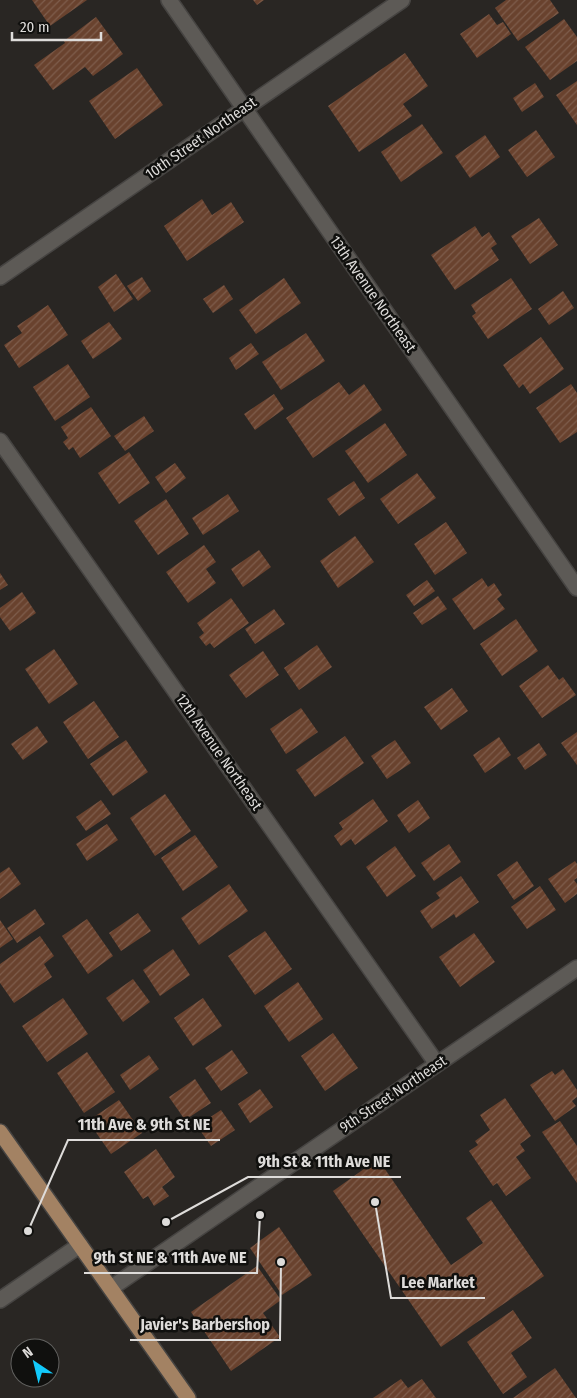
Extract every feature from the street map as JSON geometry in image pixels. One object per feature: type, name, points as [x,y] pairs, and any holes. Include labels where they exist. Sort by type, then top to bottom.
[{"type":"main road","points":[[0,1132],[188,1398]]},
{"type":"street","name":"13th Avenue Northeast","points":[[169,0],[577,588]]},
{"type":"street","name":"10th Street Northeast","points":[[0,277],[402,0]]},
{"type":"street","name":"12th Avenue Northeast","points":[[0,441],[437,1064]]},
{"type":"street","name":"9th Street Northeast","points":[[111,1288],[577,968]]},
{"type":"street","points":[[0,1300],[80,1244]]},
{"type":"building","points":[[32,0],[87,0],[50,26]]},
{"type":"building","points":[[253,0],[264,0],[257,5]]},
{"type":"building","points":[[506,0],[550,0],[559,13],[518,41],[495,8]]},
{"type":"building","points":[[489,14],[497,25],[503,22],[511,34],[477,58],[460,34]]},
{"type":"building","points":[[96,17],[123,54],[93,76],[85,67],[53,90],[34,65],[65,43],[64,41]]},
{"type":"building","points":[[564,19],[577,37],[577,61],[550,80],[525,47]]},
{"type":"building","points":[[405,53],[428,86],[403,104],[412,116],[359,152],[328,106]]},
{"type":"building","points":[[137,68],[163,105],[115,139],[89,101]]},
{"type":"building","points":[[577,81],[577,125],[556,95]]},
{"type":"building","points":[[535,83],[544,97],[522,112],[513,98]]},
{"type":"building","points":[[422,124],[443,153],[401,182],[381,152]]},
{"type":"building","points":[[536,130],[555,157],[527,177],[508,150]]},
{"type":"building","points":[[485,135],[500,157],[470,178],[455,156]]},
{"type":"building","points":[[202,199],[212,215],[231,202],[244,222],[187,261],[164,226]]},
{"type":"building","points":[[539,218],[558,245],[530,264],[511,236]]},
{"type":"building","points":[[475,226],[482,237],[489,232],[497,244],[491,248],[499,260],[455,290],[431,255]]},
{"type":"building","points":[[116,274],[133,299],[114,312],[98,287]]},
{"type":"building","points":[[142,277],[151,291],[138,301],[127,286]]},
{"type":"building","points":[[284,278],[301,303],[256,334],[239,310]]},
{"type":"building","points":[[511,278],[532,309],[488,339],[472,316],[476,313],[471,305]]},
{"type":"building","points":[[224,285],[233,299],[213,313],[203,299]]},
{"type":"building","points":[[563,291],[574,308],[549,325],[538,309]]},
{"type":"building","points":[[48,305],[68,335],[19,368],[4,345],[22,333],[17,326]]},
{"type":"building","points":[[109,322],[122,339],[93,359],[81,341]]},
{"type":"building","points":[[306,333],[325,361],[281,390],[262,362]]},
{"type":"building","points":[[541,337],[564,369],[530,394],[523,384],[519,388],[503,365]]},
{"type":"building","points":[[251,343],[259,354],[236,370],[229,358]]},
{"type":"building","points":[[68,364],[90,397],[55,421],[33,387]]},
{"type":"building","points":[[339,382],[349,395],[364,384],[382,410],[313,458],[286,418]]},
{"type":"building","points":[[571,384],[577,393],[577,432],[560,443],[536,408]]},
{"type":"building","points":[[274,394],[284,409],[255,430],[244,414]]},
{"type":"building","points":[[91,407],[111,436],[80,458],[73,447],[69,450],[63,442],[68,438],[61,427]]},
{"type":"building","points":[[144,416],[154,431],[125,451],[114,436]]},
{"type":"building","points":[[385,423],[407,455],[368,483],[345,451]]},
{"type":"building","points":[[129,452],[150,483],[119,504],[98,473]]},
{"type":"building","points":[[175,463],[186,478],[166,493],[155,477]]},
{"type":"building","points":[[417,473],[436,498],[398,524],[380,499]]},
{"type":"building","points":[[354,481],[365,498],[339,516],[327,499]]},
{"type":"building","points":[[228,494],[239,511],[203,535],[192,518]]},
{"type":"building","points":[[166,499],[189,534],[158,555],[134,521]]},
{"type":"building","points":[[446,522],[467,553],[435,575],[414,544]]},
{"type":"building","points":[[355,536],[374,562],[338,588],[320,561]]},
{"type":"building","points":[[204,545],[216,562],[206,569],[216,583],[188,603],[166,572]]},
{"type":"building","points":[[259,550],[271,567],[243,587],[231,569]]},
{"type":"building","points":[[0,573],[8,585],[0,590]]},
{"type":"building","points":[[482,578],[488,587],[494,583],[502,595],[497,599],[505,609],[474,630],[452,599]]},
{"type":"building","points":[[427,580],[435,591],[414,606],[406,595]]},
{"type":"building","points":[[22,592],[36,613],[10,631],[0,617],[0,608]]},
{"type":"building","points":[[438,596],[447,609],[422,625],[413,613]]},
{"type":"building","points":[[231,598],[249,623],[214,648],[210,643],[206,646],[199,637],[204,633],[197,623]]},
{"type":"building","points":[[274,609],[285,624],[255,644],[245,629]]},
{"type":"building","points":[[516,619],[538,651],[502,676],[480,644]]},
{"type":"building","points":[[317,645],[332,667],[299,690],[284,668]]},
{"type":"building","points":[[54,649],[78,684],[49,704],[25,669]]},
{"type":"building","points":[[263,651],[279,675],[246,698],[229,675]]},
{"type":"building","points":[[548,665],[559,680],[563,677],[576,695],[542,718],[519,686]]},
{"type":"building","points":[[452,688],[468,711],[441,730],[424,707]]},
{"type":"building","points":[[94,701],[119,737],[88,759],[63,722]]},
{"type":"building","points":[[301,708],[318,732],[286,754],[270,729]]},
{"type":"building","points":[[37,726],[48,742],[23,760],[11,744]]},
{"type":"building","points":[[577,732],[577,765],[561,743]]},
{"type":"building","points":[[345,736],[364,763],[315,797],[296,770]]},
{"type":"building","points":[[499,737],[511,755],[485,773],[473,755]]},
{"type":"building","points":[[126,740],[148,772],[113,796],[90,764]]},
{"type":"building","points":[[395,740],[411,763],[387,779],[371,756]]},
{"type":"building","points":[[539,743],[547,755],[525,770],[517,758]]},
{"type":"building","points":[[165,794],[191,831],[155,856],[130,818]]},
{"type":"building","points":[[373,799],[388,821],[355,845],[351,839],[341,846],[334,836],[343,829],[339,823]]},
{"type":"building","points":[[101,800],[111,814],[86,831],[76,817]]},
{"type":"building","points":[[418,800],[430,818],[409,833],[397,815]]},
{"type":"building","points":[[107,824],[118,840],[87,861],[76,844]]},
{"type":"building","points":[[195,835],[218,867],[183,891],[161,858]]},
{"type":"building","points":[[449,844],[461,862],[434,881],[421,863]]},
{"type":"building","points":[[395,846],[416,876],[387,897],[366,867]]},
{"type":"building","points":[[517,861],[534,886],[514,900],[497,875]]},
{"type":"building","points":[[575,861],[577,864],[577,878],[574,880],[577,884],[577,894],[565,903],[548,879]]},
{"type":"building","points":[[9,867],[21,884],[0,899],[0,873]]},
{"type":"building","points":[[461,876],[479,902],[456,918],[454,914],[432,929],[420,911],[440,898],[436,893]]},
{"type":"building","points":[[229,884],[248,911],[199,945],[181,918]]},
{"type":"building","points":[[540,886],[556,910],[527,929],[511,907]]},
{"type":"building","points":[[35,909],[45,924],[17,943],[7,928]]},
{"type":"building","points":[[138,913],[151,931],[121,951],[109,933]]},
{"type":"building","points":[[87,919],[113,956],[88,974],[62,936]]},
{"type":"building","points":[[0,920],[13,939],[0,948]]},
{"type":"building","points":[[265,931],[292,969],[255,995],[228,956]]},
{"type":"building","points":[[474,933],[495,962],[460,987],[439,957]]},
{"type":"building","points":[[40,936],[54,956],[44,964],[52,977],[14,1003],[0,983],[0,964]]},
{"type":"building","points":[[173,949],[190,975],[160,996],[143,970]]},
{"type":"building","points":[[133,979],[150,1002],[123,1022],[106,998]]},
{"type":"building","points":[[298,982],[323,1019],[289,1042],[264,1006]]},
{"type":"building","points":[[63,998],[88,1034],[47,1062],[22,1026]]},
{"type":"building","points":[[203,998],[222,1026],[193,1046],[174,1018]]},
{"type":"building","points":[[333,1033],[358,1068],[325,1091],[301,1056]]},
{"type":"building","points":[[232,1050],[248,1073],[221,1091],[205,1068]]},
{"type":"building","points":[[87,1052],[115,1092],[84,1113],[57,1073]]},
{"type":"building","points":[[149,1055],[159,1069],[130,1090],[120,1075]]},
{"type":"building","points":[[563,1069],[577,1090],[577,1097],[572,1101],[576,1106],[555,1121],[530,1085],[552,1071],[555,1075]]},
{"type":"building","points":[[195,1079],[211,1103],[185,1120],[169,1097]]},
{"type":"building","points":[[260,1089],[273,1107],[250,1123],[238,1104]]},
{"type":"building","points":[[505,1098],[531,1136],[520,1144],[525,1151],[516,1157],[531,1178],[506,1196],[497,1183],[493,1186],[469,1151],[478,1145],[475,1141],[490,1130],[480,1115]]},
{"type":"building","points":[[119,1100],[142,1133],[111,1154],[88,1121]]},
{"type":"building","points":[[221,1110],[235,1130],[211,1146],[197,1126]]},
{"type":"building","points":[[560,1121],[577,1146],[577,1183],[542,1132]]},
{"type":"building","points":[[156,1149],[175,1177],[162,1187],[169,1196],[154,1206],[148,1196],[143,1199],[124,1172]]},
{"type":"building","points":[[378,1159],[451,1265],[483,1243],[466,1218],[491,1200],[544,1276],[441,1347],[333,1191]]},
{"type":"building","points":[[279,1227],[312,1275],[282,1295],[250,1248]]},
{"type":"building","points":[[257,1266],[281,1300],[263,1313],[280,1337],[231,1371],[191,1312]]},
{"type":"building","points":[[513,1310],[532,1338],[511,1353],[527,1377],[503,1394],[467,1342]]},
{"type":"building","points":[[555,1368],[576,1398],[513,1398]]},
{"type":"building","points":[[401,1379],[408,1388],[422,1379],[436,1398],[373,1398]]},
{"type":"place","name":"Lee Market","points":[[375,1202]]},
{"type":"place","name":"9th St NE & 11th Ave NE","points":[[260,1215]]},
{"type":"place","name":"9th St & 11th Ave NE","points":[[166,1222]]},
{"type":"place","name":"11th Ave & 9th St NE","points":[[28,1231]]},
{"type":"place","name":"Javier's Barbershop","points":[[281,1262]]}]
